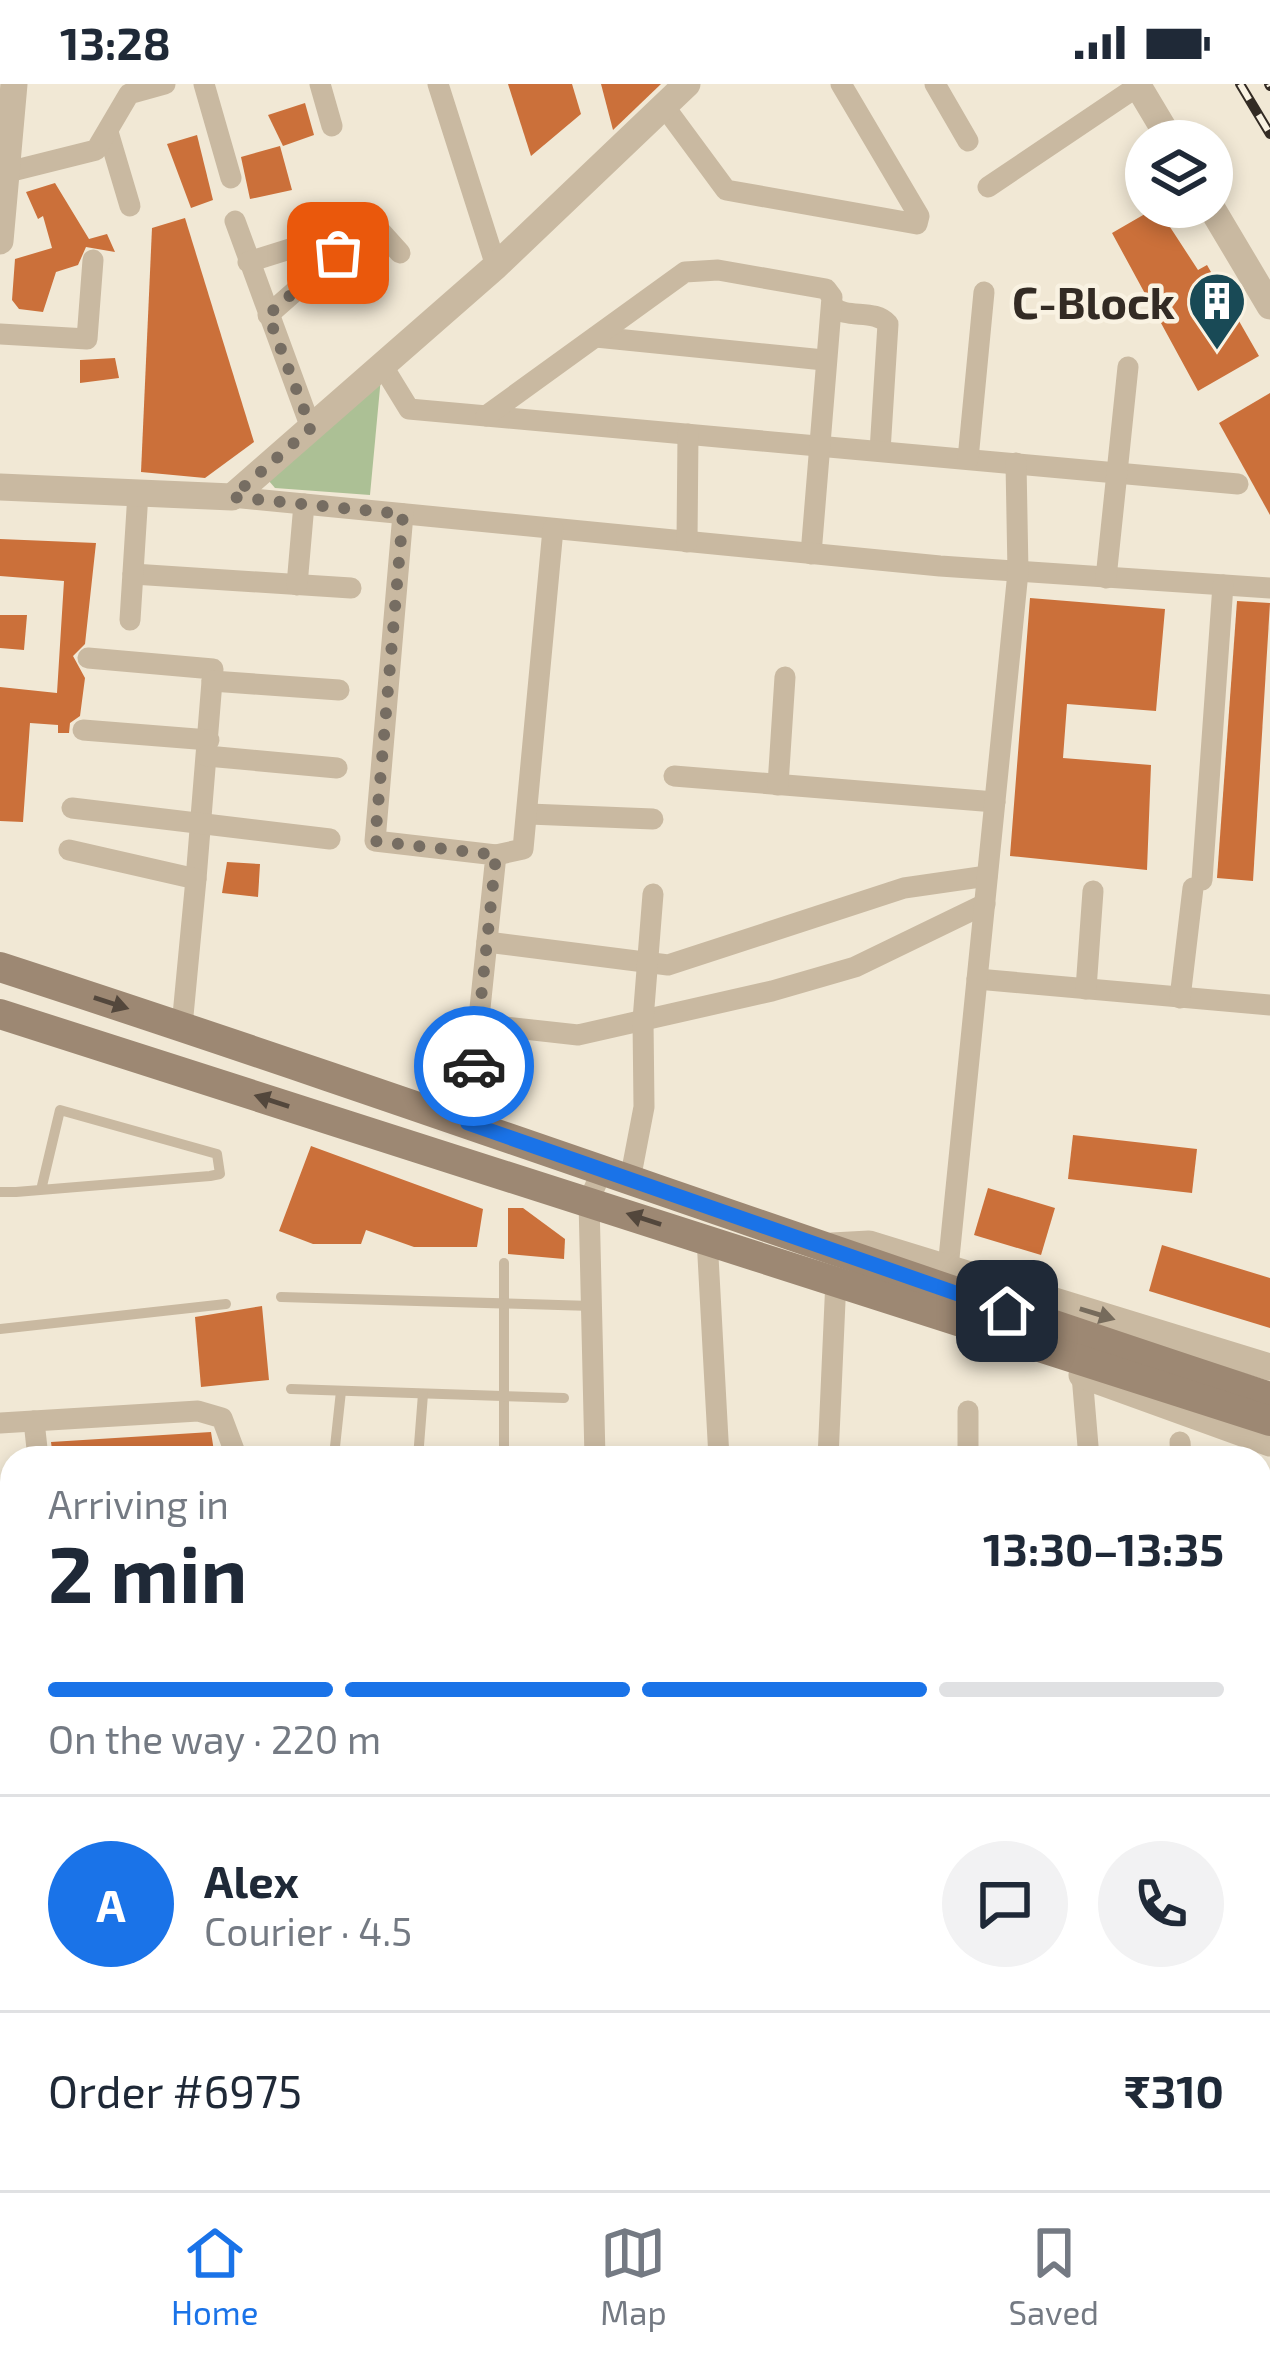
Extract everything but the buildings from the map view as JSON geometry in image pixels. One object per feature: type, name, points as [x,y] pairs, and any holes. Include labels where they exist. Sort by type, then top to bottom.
[{"type":"main road","points":[[0,967],[822,1246],[873,1280],[1270,1421]]},
{"type":"main road","points":[[0,1014],[836,1279],[873,1280],[1270,1397]]},
{"type":"street","points":[[0,241],[14,84]]},
{"type":"street","points":[[204,84],[231,178]]},
{"type":"street","points":[[320,84],[332,126]]},
{"type":"street","points":[[438,84],[496,266]]},
{"type":"street","points":[[232,497],[496,266],[687,84]]},
{"type":"street","points":[[664,106],[726,190],[917,224],[919,216],[841,84]]},
{"type":"street","points":[[935,84],[968,141]]},
{"type":"street","points":[[8,172],[96,150],[128,94],[159,85]]},
{"type":"street","points":[[988,187],[1137,85],[1158,120]]},
{"type":"street","points":[[108,132],[130,206]]},
{"type":"street","points":[[236,221],[311,428]]},
{"type":"street","points":[[248,262],[373,223]]},
{"type":"street","points":[[373,223],[400,253]]},
{"type":"street","points":[[268,315],[373,223]]},
{"type":"street","points":[[1223,228],[1270,306]]},
{"type":"street","points":[[0,334],[87,339],[93,260]]},
{"type":"street","points":[[486,416],[685,272],[700,268],[826,289],[838,312],[880,317],[888,324],[880,451]]},
{"type":"street","points":[[968,458],[984,292]]},
{"type":"street","points":[[811,554],[832,306]]},
{"type":"street","points":[[596,337],[824,360]]},
{"type":"street","points":[[382,365],[409,409],[1238,484]]},
{"type":"street","points":[[1106,578],[1128,367]]},
{"type":"street","points":[[687,542],[688,434]]},
{"type":"street","points":[[948,1268],[1018,572],[1016,463]]},
{"type":"street","points":[[0,487],[232,497],[811,554],[1270,589]]},
{"type":"street","points":[[130,620],[138,493]]},
{"type":"street","points":[[297,585],[304,504]]},
{"type":"street","points":[[403,514],[375,841],[496,855],[523,849],[553,529]]},
{"type":"street","points":[[133,574],[351,588]]},
{"type":"street","points":[[1180,998],[1197,884],[1223,585]]},
{"type":"street","points":[[88,658],[213,668],[182,1026]]},
{"type":"street","points":[[778,784],[785,677]]},
{"type":"street","points":[[212,681],[339,690]]},
{"type":"street","points":[[83,730],[337,768]]},
{"type":"street","points":[[674,776],[995,802]]},
{"type":"street","points":[[72,808],[330,839]]},
{"type":"street","points":[[529,814],[652,819]]},
{"type":"street","points":[[69,850],[196,879]]},
{"type":"street","points":[[468,1123],[496,855]]},
{"type":"street","points":[[487,942],[668,965],[904,888],[987,876]]},
{"type":"street","points":[[1086,989],[1094,891]]},
{"type":"street","points":[[596,1446],[590,1202],[616,1175],[644,1107],[643,1020],[652,894]]},
{"type":"street","points":[[478,1024],[578,1035],[643,1020],[856,967],[985,904]]},
{"type":"street","points":[[977,980],[1270,1005]]},
{"type":"street","points":[[706,1238],[718,1446]]},
{"type":"street","points":[[822,1246],[869,1244],[1270,1367]]},
{"type":"street","points":[[836,1279],[862,1297],[1270,1443]]},
{"type":"street","points":[[829,1446],[836,1279]]},
{"type":"street","points":[[1082,1375],[1089,1446]]},
{"type":"street","points":[[0,1423],[198,1411],[222,1418],[232,1446]]},
{"type":"street","points":[[968,1411],[968,1446]]},
{"type":"street","points":[[34,1421],[37,1446]]},
{"type":"lane","points":[[0,1192],[41,1190],[210,1176],[220,1174],[221,1160],[218,1154],[60,1111],[41,1190]]},
{"type":"lane","points":[[504,1263],[504,1446]]},
{"type":"lane","points":[[280,1297],[592,1306]]},
{"type":"lane","points":[[0,1329],[226,1304]]},
{"type":"lane","points":[[292,1389],[564,1398]]},
{"type":"lane","points":[[335,1446],[340,1391]]},
{"type":"lane","points":[[419,1446],[423,1394]]},
{"type":"green space","points":[[381,377],[370,495],[275,488],[269,481]]},
{"type":"railway","points":[[1240,84],[1270,134]]},
{"type":"way so far","points":[[338,253],[268,315],[311,428],[232,497],[403,514],[375,841],[496,855],[474,1066]]},
{"type":"place","name":"C-Block","points":[[1217,352]]},
{"type":"route","points":[[474,1066],[468,1123],[1007,1311]]}]
